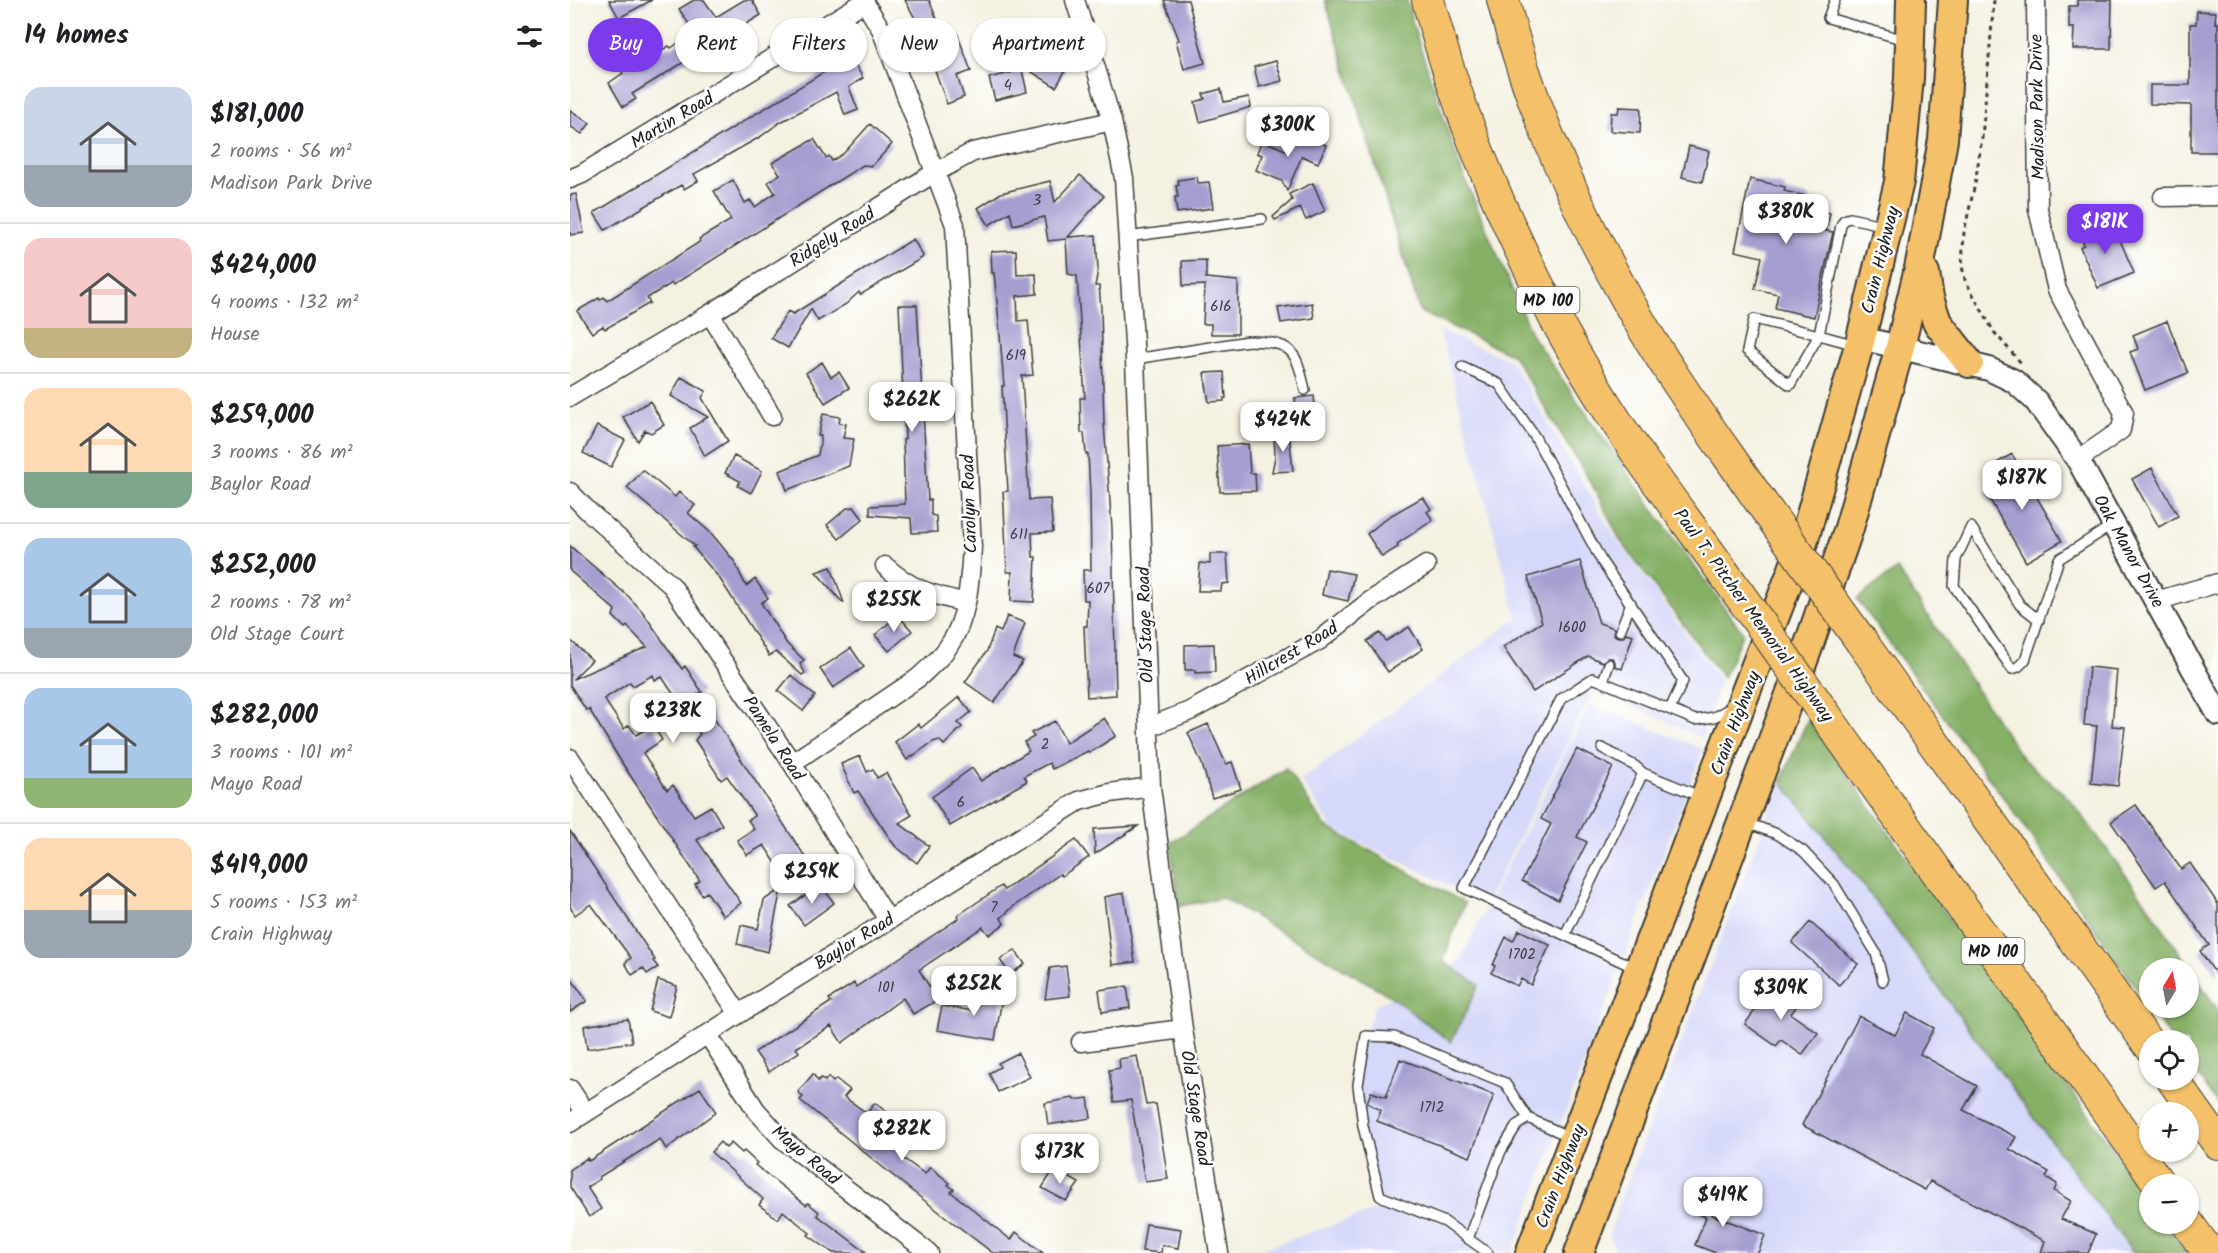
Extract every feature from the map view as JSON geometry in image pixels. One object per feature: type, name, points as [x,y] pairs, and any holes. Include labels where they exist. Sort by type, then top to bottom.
[{"type":"highway","name":"Paul T. Pitcher Memorial Highway","points":[[1428,0],[1439,42],[1473,139],[1528,263],[1572,347],[1634,448],[2152,1174]]},
{"type":"highway","points":[[1503,0],[1508,23],[1542,120],[1583,216],[1630,304],[1693,405],[1760,501],[2139,1031]]},
{"type":"highway","points":[[2180,1090],[2218,1143]]},
{"type":"highway","points":[[2195,1234],[2209,1253]]},
{"type":"main road","name":"Crain Highway","points":[[1530,1253],[1803,543],[1860,342],[1899,182],[1909,78],[1911,0]]},
{"type":"main road","name":"Crain Highway","points":[[1579,1253],[1807,650],[1849,528],[1900,347],[1920,264],[1943,140],[1953,0]]},
{"type":"main road","points":[[1920,264],[1925,273],[1936,322],[1969,363]]},
{"type":"main road","points":[[1594,1213],[1594,1233],[1600,1253]]},
{"type":"street","name":"Old Stage Road","points":[[1075,0],[1112,121],[1124,178],[1135,359],[1151,787],[1184,1029],[1219,1253]]},
{"type":"street","name":"Madison Park Drive","points":[[2036,0],[2038,209],[2057,290],[2124,412],[2121,430],[2078,460]]},
{"type":"street","name":"Carolyn Road","points":[[792,763],[918,678],[936,662],[949,646],[959,626],[970,577],[972,547],[955,225],[881,29],[864,1]]},
{"type":"street","name":"Martin Road","points":[[570,179],[582,174],[864,1]]},
{"type":"street","name":"Ridgely Road","points":[[570,397],[710,314],[934,173],[973,152],[1112,121]]},
{"type":"street","points":[[2163,197],[2218,196]]},
{"type":"street","points":[[710,314],[772,416]]},
{"type":"street","name":"Oak Manor Drive","points":[[1860,342],[1900,347],[1989,369],[2014,381],[2040,407],[2078,460],[2218,714]]},
{"type":"street","name":"Pamela Road","points":[[570,492],[672,586],[792,763],[888,920]]},
{"type":"street","name":"Hillcrest Road","points":[[1149,727],[1190,711],[1320,640],[1370,601],[1426,565]]},
{"type":"street","points":[[885,566],[912,587],[966,603]]},
{"type":"street","points":[[2156,601],[2218,583]]},
{"type":"street","points":[[570,758],[739,1014]]},
{"type":"street","name":"Baylor Road","points":[[570,1123],[1078,801],[1151,787]]},
{"type":"street","points":[[1081,1042],[1184,1029]]},
{"type":"street","name":"Mayo Road","points":[[708,1035],[756,1110],[782,1139],[929,1253]]},
{"type":"street","points":[[570,1089],[585,1112]]},
{"type":"lane","points":[[1835,0],[1828,18],[1910,41]]},
{"type":"lane","points":[[1860,342],[1819,336],[1754,319],[1747,351],[1790,385],[1819,336],[1841,225],[1844,220],[1850,218],[1888,226]]},
{"type":"lane","points":[[1127,237],[1262,219]]},
{"type":"lane","points":[[1135,359],[1248,341],[1266,342],[1281,345],[1293,353],[1299,362],[1305,390]]},
{"type":"lane","points":[[1462,367],[1499,384],[1535,437],[1602,562],[1683,681],[1670,709]]},
{"type":"lane","points":[[2039,620],[2020,605],[1971,526],[1956,559],[1954,586],[2012,669],[2025,660],[2039,620],[2059,559],[2114,524]]},
{"type":"lane","points":[[1620,631],[1630,603]]},
{"type":"lane","points":[[1603,681],[1609,664]]},
{"type":"lane","points":[[1640,970],[1464,888],[1561,699],[1593,678],[1695,720],[1714,717],[1743,701]]},
{"type":"lane","points":[[1602,748],[1635,766],[1643,773],[1706,798]]},
{"type":"lane","points":[[1565,935],[1643,773]]},
{"type":"lane","points":[[1742,821],[1777,834],[1803,851],[1834,884],[1876,953],[1883,981]]},
{"type":"lane","points":[[1488,1253],[1445,1222],[1380,1196],[1363,1126],[1358,1085],[1366,1036],[1394,1037],[1505,1083],[1528,1118],[1574,1139]]},
{"type":"lane","points":[[1468,1239],[1502,1151],[1517,1125],[1528,1118]]},
{"type":"path","points":[[1994,0],[1982,138],[1975,184],[1964,231],[1962,266],[1965,280],[1994,332],[2022,361],[2014,381]]},
{"type":"shaded area","points":[[1440,331],[1511,361],[1613,534],[1720,681],[1702,738],[1594,689],[1486,903],[1333,829],[1301,780],[1517,618]]},
{"type":"shaded area","points":[[1590,704],[1703,749],[1512,1253],[1250,1253],[1375,1211],[1348,1082],[1375,1006],[1459,962]]},
{"type":"shaded area","points":[[1781,781],[1867,890],[2133,1253],[1616,1253],[1609,1235],[1623,1193]]},
{"type":"green space","points":[[1325,0],[1407,0],[1413,25],[1460,167],[1532,336],[1743,633],[1723,678],[1620,540],[1594,488],[1513,355],[1420,312]]},
{"type":"green space","points":[[1897,569],[2022,758],[2070,799],[2183,958],[2139,958],[2139,993],[2016,815],[1857,599]]},
{"type":"green space","points":[[1808,719],[2139,1186],[2139,1234],[2173,1234],[2186,1253],[2133,1253],[1867,890],[1781,781]]},
{"type":"green space","points":[[1286,768],[1325,826],[1465,903],[1443,961],[1479,985],[1451,1042],[1389,995],[1223,898],[1179,906],[1170,843]]},
{"type":"green space","points":[[2199,982],[2218,1010],[2218,1104],[2199,1077],[2199,1030],[2165,1030],[2157,1018],[2199,1018]]},
{"type":"building","points":[[609,0],[652,0],[619,18]]},
{"type":"building","points":[[694,0],[704,0],[716,17],[744,0],[752,0],[761,15],[756,18],[685,18],[679,9]]},
{"type":"building","points":[[905,0],[929,0],[937,18],[915,18]]},
{"type":"building","points":[[1164,0],[1188,0],[1205,63],[1184,69],[1176,41],[1179,40]]},
{"type":"building","points":[[2077,0],[2112,0],[2111,49],[2073,49],[2074,28],[2069,28],[2069,6],[2077,6]]},
{"type":"building","points":[[2197,11],[2216,12],[2215,23],[2218,23],[2218,152],[2191,152],[2191,105],[2150,104],[2150,85],[2190,85],[2190,24],[2196,24]]},
{"type":"building","points":[[959,38],[971,71],[957,76],[964,97],[947,104],[936,72],[959,72]]},
{"type":"building","points":[[675,45],[675,68],[632,94],[636,99],[623,107],[609,83],[622,72],[663,72],[663,50],[669,46],[671,48]]},
{"type":"building","points":[[1276,61],[1282,81],[1259,87],[1254,67]]},
{"type":"building","points":[[824,72],[859,72],[863,78],[849,87],[858,110],[845,115],[836,92],[694,174],[698,181],[684,189],[681,185],[605,230],[594,213]]},
{"type":"building","points":[[1022,72],[1027,92],[995,100],[989,78]]},
{"type":"building","points":[[1032,72],[1065,72],[1056,87]]},
{"type":"building","points":[[1221,89],[1224,102],[1249,97],[1251,107],[1200,122],[1195,102],[1205,99],[1203,94]]},
{"type":"building","points":[[1619,107],[1641,108],[1640,133],[1610,131],[1611,113],[1618,113]]},
{"type":"building","points":[[570,110],[590,123],[582,134],[570,126]]},
{"type":"building","points":[[870,124],[892,144],[872,166],[863,165],[673,285],[672,283],[647,298],[650,303],[605,329],[603,326],[592,333],[577,311],[599,298],[600,300],[604,297],[607,301],[731,220],[714,191],[733,180],[745,203],[750,200],[755,207],[775,193],[768,182],[780,174],[772,163],[814,139],[826,158],[829,156],[832,161],[844,153]]},
{"type":"building","points":[[1296,132],[1326,145],[1318,163],[1302,156],[1287,191],[1282,181],[1256,170],[1262,155],[1257,153],[1262,140],[1287,151]]},
{"type":"building","points":[[1689,146],[1709,151],[1702,182],[1682,177]]},
{"type":"building","points":[[1080,175],[1104,196],[1068,237],[1096,235],[1098,270],[1095,286],[1099,286],[1101,308],[1104,424],[1112,528],[1116,695],[1087,697],[1084,626],[1087,626],[1088,600],[1084,600],[1083,570],[1091,570],[1090,492],[1088,454],[1086,454],[1084,433],[1081,433],[1080,398],[1085,398],[1077,276],[1068,274],[1066,239],[1048,241],[1044,217],[1013,225],[1010,212],[989,225],[978,208],[1001,193],[1050,181],[1055,202]]},
{"type":"building","points":[[1197,177],[1198,183],[1209,182],[1213,208],[1177,213],[1175,197],[1178,197],[1176,186],[1179,185],[1178,180]]},
{"type":"building","points":[[1750,179],[1785,187],[1784,191],[1811,197],[1808,208],[1830,213],[1826,231],[1833,232],[1814,317],[1775,308],[1778,294],[1755,289],[1762,257],[1735,251]]},
{"type":"building","points":[[1313,183],[1325,211],[1306,220],[1300,208],[1275,220],[1273,217],[1292,200],[1289,194]]},
{"type":"building","points":[[576,194],[584,233],[570,235],[570,195]]},
{"type":"building","points":[[2112,221],[2134,273],[2098,288],[2080,247],[2084,245],[2080,235]]},
{"type":"building","points":[[913,239],[922,258],[860,295],[859,292],[846,304],[818,321],[811,309],[788,348],[771,338],[788,311],[793,314]]},
{"type":"building","points":[[1016,250],[1017,275],[1036,274],[1037,294],[1017,296],[1018,321],[1028,320],[1033,375],[1022,376],[1029,500],[1050,499],[1053,532],[1032,533],[1033,557],[1036,557],[1034,602],[1011,601],[1012,572],[1007,572],[1003,492],[1008,491],[1002,386],[1004,386],[991,251]]},
{"type":"building","points":[[1206,260],[1206,278],[1238,281],[1238,334],[1211,334],[1211,324],[1203,324],[1205,285],[1183,286],[1182,261]]},
{"type":"building","points":[[1312,303],[1314,318],[1281,323],[1278,308]]},
{"type":"building","points":[[899,305],[917,305],[928,500],[931,500],[931,515],[936,516],[937,532],[912,533],[911,518],[870,515],[870,506],[905,504],[903,440],[905,439]]},
{"type":"building","points":[[2167,321],[2188,373],[2145,390],[2130,352],[2138,349],[2133,335]]},
{"type":"building","points":[[822,362],[831,377],[839,372],[849,388],[825,403],[806,373]]},
{"type":"building","points":[[1224,372],[1226,398],[1224,401],[1209,402],[1204,373]]},
{"type":"building","points":[[681,377],[706,391],[702,398],[728,441],[705,456],[690,428],[708,417],[671,396]]},
{"type":"building","points":[[1314,396],[1316,416],[1297,418],[1295,398]]},
{"type":"building","points":[[650,401],[664,425],[651,433],[645,430],[638,441],[623,417]]},
{"type":"building","points":[[823,414],[840,417],[839,423],[846,424],[843,438],[854,439],[849,466],[787,490],[780,471],[818,455],[821,436],[818,436]]},
{"type":"building","points":[[597,426],[625,440],[611,467],[583,453]]},
{"type":"building","points":[[1289,432],[1293,471],[1272,472],[1275,457],[1274,433]]},
{"type":"building","points":[[1248,444],[1250,473],[1255,473],[1256,491],[1220,492],[1217,446]]},
{"type":"building","points":[[2012,454],[2062,541],[2026,562],[1986,493],[2004,483],[1993,465]]},
{"type":"building","points":[[734,456],[762,471],[751,493],[738,486],[740,481],[725,473]]},
{"type":"building","points":[[2152,468],[2178,516],[2159,527],[2132,479]]},
{"type":"building","points":[[643,470],[675,497],[679,492],[695,505],[688,513],[711,533],[734,561],[746,586],[755,579],[768,598],[761,603],[787,644],[804,660],[800,664],[805,673],[802,675],[776,652],[769,656],[720,579],[693,547],[695,546],[627,488]]},
{"type":"building","points":[[1423,497],[1431,509],[1427,512],[1433,520],[1382,557],[1367,534],[1388,517]]},
{"type":"building","points":[[854,507],[863,519],[839,539],[827,525],[847,508]]},
{"type":"building","points":[[570,546],[629,597],[642,611],[682,669],[685,666],[702,692],[698,694],[806,858],[783,874],[764,845],[747,855],[737,840],[754,829],[748,820],[755,816],[727,776],[721,780],[695,740],[700,734],[662,677],[655,680],[653,675],[633,686],[630,682],[604,699],[624,729],[629,725],[636,735],[653,725],[662,740],[643,753],[667,790],[673,785],[694,816],[711,806],[722,825],[697,840],[741,903],[723,916],[707,892],[702,895],[695,884],[700,881],[589,709],[586,710],[570,685],[570,640],[592,660],[573,679],[647,647],[627,626],[625,628],[613,616],[615,610],[570,571]]},
{"type":"building","points":[[1210,554],[1227,554],[1229,583],[1222,584],[1221,591],[1198,591],[1200,563],[1210,564]]},
{"type":"building","points":[[1580,561],[1599,623],[1614,628],[1614,635],[1618,637],[1624,637],[1626,633],[1633,635],[1622,669],[1615,666],[1612,658],[1607,658],[1603,662],[1588,656],[1533,692],[1503,647],[1542,622],[1528,577]]},
{"type":"building","points":[[831,567],[844,603],[816,572]]},
{"type":"building","points":[[1327,569],[1354,574],[1348,601],[1322,595]]},
{"type":"building","points":[[898,615],[912,631],[889,651],[875,635]]},
{"type":"building","points":[[1007,616],[1025,623],[1013,657],[1023,661],[994,703],[965,682],[987,651],[995,629],[1001,632]]},
{"type":"building","points":[[1409,627],[1423,649],[1388,672],[1367,641],[1380,633],[1386,641]]},
{"type":"building","points":[[1214,644],[1215,672],[1195,673],[1195,670],[1185,670],[1185,645]]},
{"type":"building","points":[[851,648],[864,667],[833,688],[820,669]]},
{"type":"building","points":[[2089,667],[2117,670],[2112,726],[2125,727],[2118,786],[2091,783],[2097,726],[2084,725]]},
{"type":"building","points":[[791,675],[815,696],[803,711],[778,691]]},
{"type":"building","points":[[959,697],[971,712],[958,723],[962,727],[944,745],[939,740],[933,742],[907,760],[895,742],[918,724],[921,728]]},
{"type":"building","points":[[1104,718],[1116,736],[1089,753],[1088,751],[1052,769],[1049,763],[1024,776],[1027,781],[950,826],[932,797],[972,768],[981,781],[1029,751],[1024,742],[1034,737],[1031,733],[1055,721],[1066,743]]},
{"type":"building","points":[[1208,724],[1226,764],[1232,762],[1241,789],[1212,798],[1202,764],[1188,733]]},
{"type":"building","points":[[1577,749],[1613,767],[1577,837],[1587,842],[1558,900],[1522,881],[1551,824],[1541,819]]},
{"type":"building","points":[[860,756],[867,772],[873,769],[877,778],[886,773],[912,815],[899,823],[929,846],[917,863],[895,846],[858,791],[854,793],[841,764]]},
{"type":"building","points":[[2136,805],[2181,869],[2190,863],[2218,904],[2218,977],[2200,951],[2209,945],[2165,881],[2156,887],[2111,822]]},
{"type":"building","points":[[1138,826],[1095,854],[1094,829]]},
{"type":"building","points":[[570,831],[655,960],[653,961],[658,967],[647,974],[643,968],[632,975],[625,963],[631,958],[591,904],[575,915],[570,907]]},
{"type":"building","points":[[1076,840],[1089,857],[1014,906],[1001,918],[1004,924],[989,935],[983,927],[919,970],[938,1000],[913,1014],[903,998],[842,1043],[831,1026],[796,1048],[799,1052],[769,1072],[755,1052],[831,1002],[829,999],[854,983],[856,987],[959,918],[957,916],[1001,886],[1004,890]]},
{"type":"building","points":[[821,884],[834,903],[804,925],[790,906]]},
{"type":"building","points":[[781,889],[768,952],[737,944],[741,925],[758,929],[764,900]]},
{"type":"building","points":[[1124,893],[1135,962],[1112,965],[1104,897]]},
{"type":"building","points":[[1810,922],[1858,964],[1839,985],[1792,943]]},
{"type":"building","points":[[1519,930],[1550,945],[1531,985],[1521,979],[1517,986],[1491,973],[1506,937],[1513,941]]},
{"type":"building","points":[[1015,950],[1025,964],[1010,974],[1000,960]]},
{"type":"building","points":[[1066,966],[1070,996],[1045,999],[1050,968]]},
{"type":"building","points":[[570,977],[587,1001],[570,1012]]},
{"type":"building","points":[[658,980],[677,986],[669,1017],[650,1011]]},
{"type":"building","points":[[1775,983],[1800,1001],[1791,1014],[1818,1033],[1802,1055],[1781,1040],[1776,1046],[1745,1024]]},
{"type":"building","points":[[1127,986],[1130,1008],[1102,1012],[1099,990]]},
{"type":"building","points":[[981,989],[1003,993],[995,1040],[937,1030],[942,1006],[974,1011]]},
{"type":"building","points":[[1907,1013],[1934,1028],[1920,1054],[1977,1086],[1963,1110],[2016,1137],[2009,1149],[2049,1172],[2046,1177],[2057,1184],[2054,1191],[2071,1201],[2061,1219],[2096,1234],[2088,1253],[2041,1253],[2045,1241],[1930,1181],[1925,1190],[1802,1125],[1859,1016],[1895,1035]]},
{"type":"building","points":[[628,1019],[632,1042],[587,1049],[584,1026]]},
{"type":"building","points":[[1018,1053],[1030,1077],[998,1092],[989,1073],[1000,1067],[998,1063]]},
{"type":"building","points":[[1137,1056],[1146,1105],[1156,1104],[1168,1179],[1145,1182],[1131,1100],[1114,1102],[1109,1070],[1120,1068],[1119,1059]]},
{"type":"building","points":[[1400,1059],[1494,1095],[1470,1157],[1377,1121],[1381,1110],[1367,1103],[1371,1092],[1386,1097]]},
{"type":"building","points":[[813,1074],[818,1081],[821,1078],[825,1081],[828,1077],[833,1082],[836,1079],[850,1090],[844,1097],[867,1113],[875,1103],[893,1117],[883,1129],[906,1148],[900,1156],[925,1174],[930,1167],[950,1183],[948,1185],[954,1189],[951,1192],[1011,1240],[1016,1232],[1043,1253],[993,1253],[912,1191],[800,1100],[803,1097],[798,1092]]},
{"type":"building","points":[[700,1088],[716,1112],[666,1149],[660,1139],[599,1177],[600,1179],[587,1187],[601,1209],[589,1217],[570,1187],[570,1170],[587,1158],[589,1161]]},
{"type":"building","points":[[1073,1098],[1074,1100],[1088,1098],[1091,1118],[1048,1125],[1045,1103]]},
{"type":"building","points":[[720,1142],[726,1148],[731,1143],[742,1153],[744,1151],[757,1163],[755,1165],[806,1205],[808,1203],[819,1212],[817,1215],[867,1253],[833,1253],[808,1235],[810,1233],[783,1211],[778,1219],[759,1205],[763,1199],[711,1152]]},
{"type":"building","points":[[1054,1169],[1079,1183],[1066,1201],[1042,1188]]},
{"type":"building","points":[[1704,1181],[1722,1188],[1712,1215],[1765,1235],[1758,1253],[1716,1253],[1695,1245],[1706,1217],[1692,1211]]},
{"type":"building","points":[[1146,1224],[1181,1229],[1178,1248],[1162,1245],[1161,1253],[1142,1251]]}]
